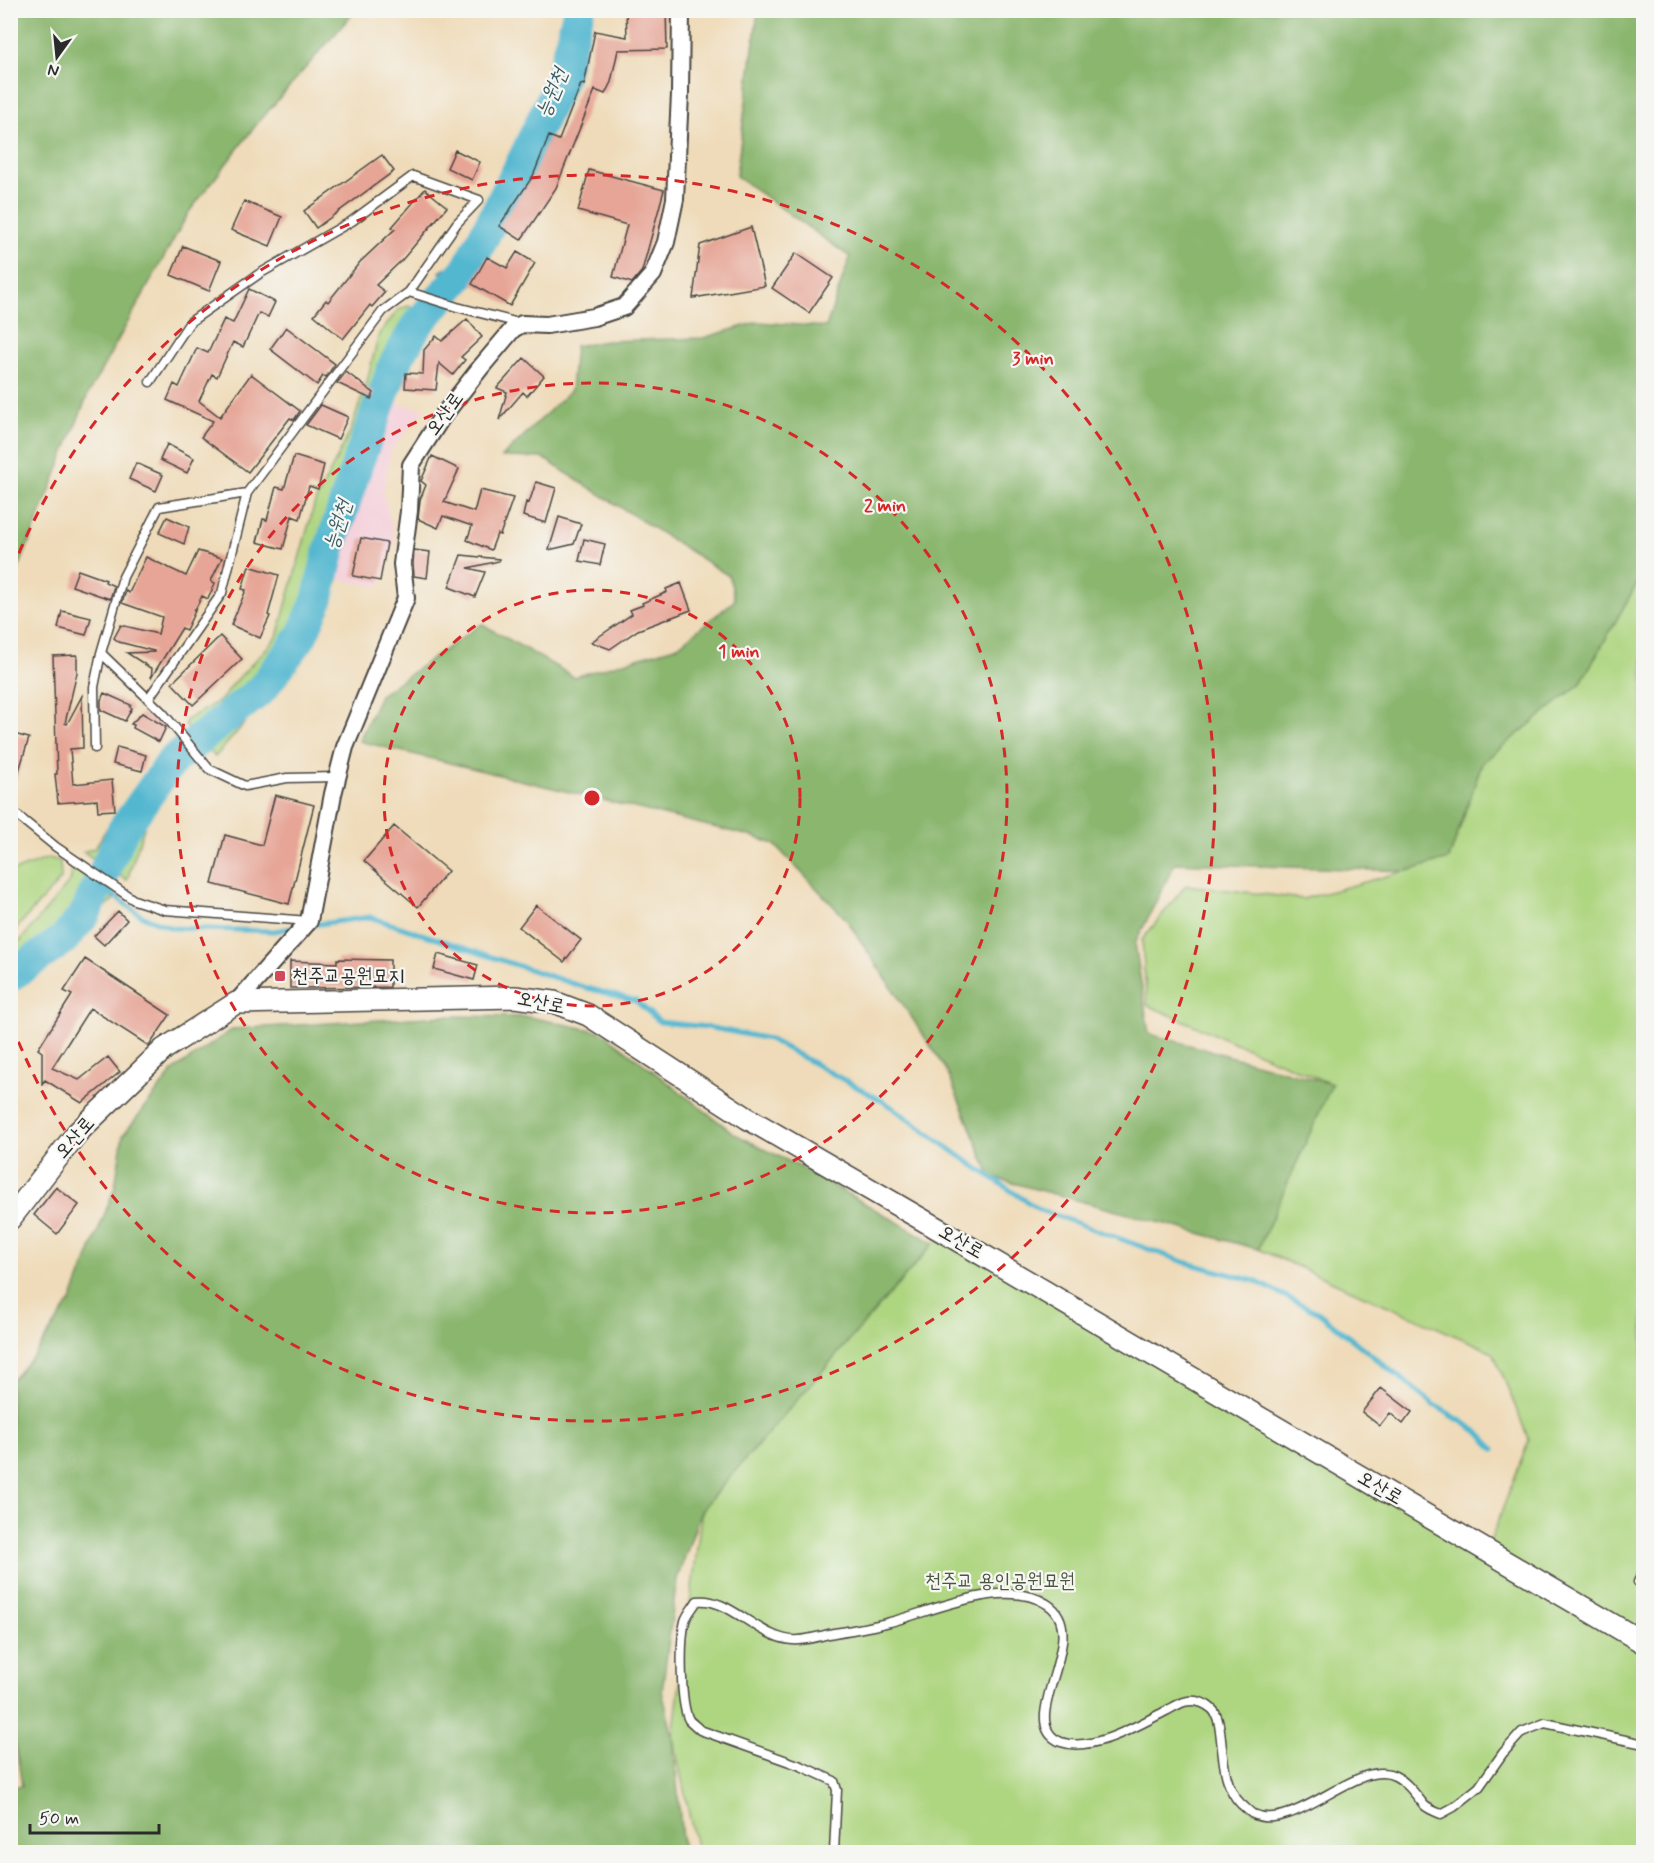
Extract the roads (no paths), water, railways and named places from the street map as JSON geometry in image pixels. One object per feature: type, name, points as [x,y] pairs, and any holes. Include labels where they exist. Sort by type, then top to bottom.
[{"type":"street","points":[[522,324],[547,325],[594,317],[624,307],[653,274],[666,242],[675,199],[681,10]]},
{"type":"street","name":"오산로","points":[[10,1219],[77,1133],[164,1049],[236,1003],[309,921],[345,747],[406,598],[402,564],[409,511],[411,465],[442,417],[481,367],[513,329],[522,324]]},
{"type":"street","name":"오산로","points":[[236,1003],[515,997],[554,1002],[588,1015],[747,1118],[1644,1644]]},
{"type":"lane","points":[[148,699],[222,593],[247,493],[383,311],[410,292],[457,223],[480,200],[413,176],[352,220],[259,274],[190,322],[150,382]]},
{"type":"lane","points":[[410,292],[457,308],[522,324]]},
{"type":"lane","points":[[94,748],[94,687],[101,652],[123,577],[159,507],[247,493]]},
{"type":"lane","points":[[101,652],[163,713],[209,769],[245,786],[287,777],[338,777]]},
{"type":"lane","points":[[18,816],[56,847],[134,900],[165,910],[309,921]]},
{"type":"lane","points":[[1644,1571],[1638,1582],[1644,1586]]},
{"type":"lane","points":[[834,1852],[837,1798],[834,1781],[801,1766],[700,1730],[689,1719],[684,1698],[682,1634],[685,1618],[697,1601],[717,1602],[750,1624],[775,1635],[797,1641],[888,1623],[970,1598],[1004,1594],[1039,1599],[1056,1609],[1062,1625],[1062,1648],[1048,1696],[1045,1718],[1048,1732],[1057,1740],[1071,1745],[1089,1744],[1119,1733],[1184,1702],[1202,1701],[1215,1711],[1219,1721],[1223,1762],[1230,1790],[1252,1814],[1270,1818],[1286,1816],[1355,1781],[1379,1773],[1395,1775],[1418,1796],[1425,1807],[1441,1815],[1454,1808],[1479,1787],[1503,1753],[1522,1732],[1545,1723],[1644,1744]]},
{"type":"water","points":[[492,219],[488,233],[460,291],[440,272],[453,264],[476,233],[478,220]]},
{"type":"waterway","name":"능원천","points":[[10,976],[63,940],[85,914],[123,830],[172,761],[261,690],[301,637],[317,601],[330,548],[358,462],[394,365],[417,325],[468,267],[560,82],[579,10]]},
{"type":"waterway","points":[[98,884],[142,916],[172,928],[274,931],[297,927]]},
{"type":"waterway","points":[[312,925],[370,917],[580,986],[636,1001],[660,1022],[707,1027],[769,1039],[886,1103],[1038,1209],[1184,1262],[1255,1281],[1319,1313],[1433,1404],[1477,1431],[1494,1449]]},
{"type":"place","name":"천주교공원묘지","points":[[280,976]]},
{"type":"park label","name":"천주교 용인공원묘원","points":[[1000,1581]]}]
